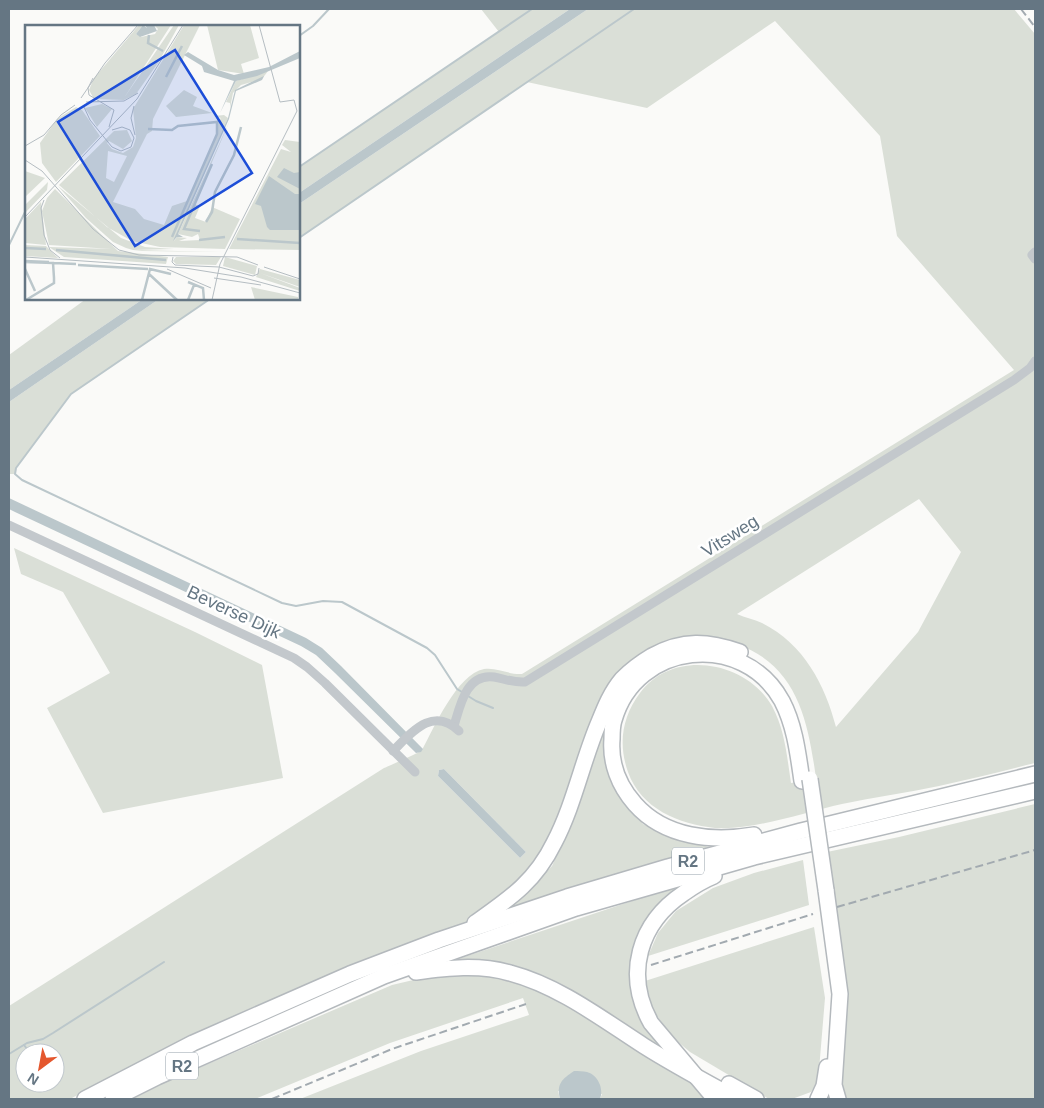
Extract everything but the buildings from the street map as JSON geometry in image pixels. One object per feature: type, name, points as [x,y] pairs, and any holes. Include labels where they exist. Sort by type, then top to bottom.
[{"type":"highway","points":[[439,940],[472,924],[514,896],[530,881],[554,845],[564,822],[590,742],[609,697],[623,679],[640,663],[664,649],[686,643],[711,643],[747,654],[762,664],[778,680],[793,705],[800,724],[822,891],[840,994],[834,1085],[838,1099]]},
{"type":"highway","points":[[806,780],[795,734],[781,700],[772,686],[757,672],[742,663],[725,657],[708,654],[689,654],[661,662],[633,684],[622,700],[613,721],[611,750],[620,783],[627,795],[652,820],[680,833],[715,839],[738,838],[942,797]]},
{"type":"highway","name":"R2","points":[[85,1099],[193,1043],[350,974],[439,940],[567,897],[668,867],[801,831],[1035,774]]},
{"type":"highway","name":"R2","points":[[113,1099],[157,1077],[384,976],[576,908],[754,857],[1035,790]]},
{"type":"highway","points":[[715,1099],[664,1040],[643,1009],[638,992],[638,961],[647,932],[655,920],[679,896],[710,878],[832,838]]},
{"type":"highway","points":[[818,1099],[826,1077],[832,995],[822,891]]},
{"type":"highway","points":[[384,976],[449,967],[477,967],[509,972],[534,980],[557,992],[696,1077],[737,1099]]},
{"type":"highway","points":[[678,1055],[756,1099]]},
{"type":"street","points":[[1035,252],[1032,255],[1035,259]]},
{"type":"street","name":"Vitsweg","points":[[393,750],[424,723],[435,720],[456,729],[462,701],[467,690],[478,679],[494,677],[516,683],[525,682],[1014,380],[1030,368],[1035,361]]},
{"type":"street","name":"Beverse Dijk","points":[[9,525],[294,658],[325,683],[415,772]]},
{"type":"shaded area","points":[[481,9],[570,9],[300,192],[300,166],[499,32]]},
{"type":"shaded area","points":[[570,9],[588,9],[300,203],[300,192]]},
{"type":"shaded area","points":[[588,9],[1014,9],[1035,34],[1035,763],[939,786],[842,804],[745,827],[715,828],[688,823],[663,812],[642,796],[628,772],[623,751],[626,721],[634,702],[654,679],[671,670],[689,665],[709,666],[728,670],[745,679],[760,691],[772,706],[780,724],[791,783],[819,779],[816,778],[804,717],[786,681],[774,666],[757,653],[736,644],[715,638],[702,637],[638,659],[560,820],[526,878],[470,920],[437,936],[190,1037],[70,1099],[9,1099],[9,1006],[384,768],[422,750],[447,703],[474,673],[489,669],[522,674],[1014,370],[897,236],[880,136],[775,21],[647,108],[527,82],[300,237],[300,203]],"holes":[[[919,499],[961,552],[918,632],[836,727],[819,681],[801,654],[777,632],[759,622],[737,614]],[[444,769],[526,852],[520,858],[438,776],[439,770]]]},
{"type":"shaded area","points":[[85,300],[142,300],[9,390],[9,355]]},
{"type":"shaded area","points":[[142,300],[158,300],[9,402],[9,390]]},
{"type":"shaded area","points":[[158,300],[209,300],[71,394],[16,468],[15,474],[9,474],[9,402]]},
{"type":"shaded area","points":[[9,498],[306,638],[322,648],[341,666],[423,749],[421,752],[416,753],[316,655],[301,646],[9,509]]},
{"type":"shaded area","points":[[14,548],[262,665],[283,778],[103,813],[47,708],[110,673],[63,592],[21,574]]},
{"type":"shaded area","points":[[604,721],[604,750],[615,788],[643,824],[673,838],[709,847],[511,907],[552,866],[572,824]]},
{"type":"shaded area","points":[[444,769],[526,852],[520,858],[438,776],[439,770]]},
{"type":"shaded area","points":[[1035,804],[1035,1099],[843,1099],[840,1092],[827,852],[899,837]]},
{"type":"shaded area","points":[[803,860],[809,905],[648,956],[658,933],[676,911],[713,888],[754,873]]},
{"type":"shaded area","points":[[683,884],[649,917],[639,1011],[663,1050],[547,981],[452,961]]},
{"type":"shaded area","points":[[814,927],[825,998],[818,1082],[811,1092],[792,1099],[769,1099],[690,1052],[671,1036],[653,1010],[645,981]]},
{"type":"shaded area","points":[[476,974],[508,979],[531,986],[575,1010],[691,1081],[706,1099],[600,1099],[602,1094],[558,1091],[560,1099],[300,1099],[421,1051],[529,1015],[523,998],[390,1043],[255,1099],[132,1099],[161,1084],[392,985],[426,977]]},
{"type":"shaded area","points":[[574,1071],[587,1072],[597,1079],[601,1087],[600,1099],[560,1099],[559,1089],[561,1082]]},
{"type":"waterway","points":[[300,35],[313,26],[329,9]]},
{"type":"waterway","points":[[300,166],[532,9]]},
{"type":"waterway","points":[[300,237],[634,9]]},
{"type":"waterway","points":[[9,245],[25,212]]},
{"type":"waterway","points":[[209,300],[71,394],[16,468],[15,474],[22,480],[282,603],[296,606],[323,601],[342,602],[427,648],[435,655],[457,689],[462,692]]},
{"type":"waterway","points":[[468,696],[493,708]]},
{"type":"waterway","points":[[9,1054],[27,1043],[43,1039],[164,962]]},
{"type":"railway","points":[[1021,9],[1035,27]]},
{"type":"railway","points":[[837,907],[1035,850]]},
{"type":"railway","points":[[651,965],[813,914]]},
{"type":"railway","points":[[272,1099],[392,1049],[526,1004]]}]
